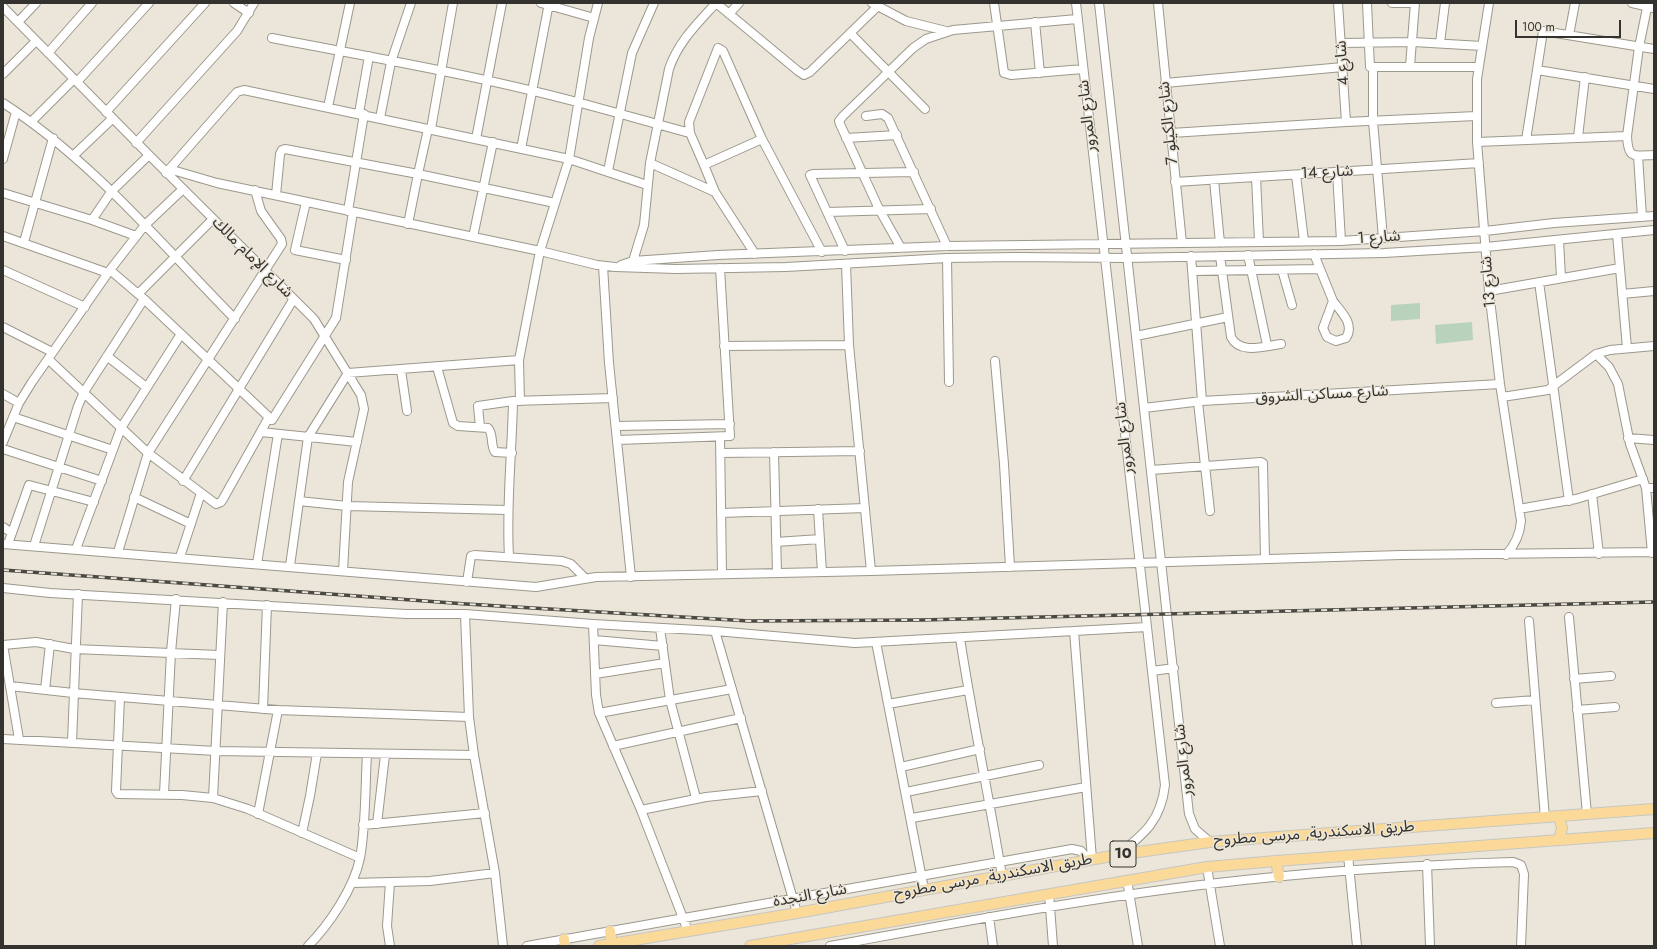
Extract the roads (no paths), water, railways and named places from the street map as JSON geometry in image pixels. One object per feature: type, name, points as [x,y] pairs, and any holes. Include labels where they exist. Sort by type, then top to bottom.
[{"type":"main road","name":"طريق الاسكندرية, مرسى مطروح","points":[[599,946],[797,913],[1117,855],[1210,842],[1654,809]]},
{"type":"main road","points":[[1559,817],[1562,828],[1559,840]]},
{"type":"main road","name":"طريق الاسكندرية, مرسى مطروح","points":[[750,946],[1207,867],[1654,833]]},
{"type":"main road","points":[[1276,861],[1278,877]]},
{"type":"main road","points":[[610,931],[612,944]]},
{"type":"street","points":[[18,22],[36,3]]},
{"type":"street","points":[[48,53],[92,3]]},
{"type":"street","points":[[31,122],[75,81],[149,3]]},
{"type":"street","points":[[106,112],[205,3]]},
{"type":"street","points":[[234,3],[249,12]]},
{"type":"street","points":[[136,143],[238,31],[254,3]]},
{"type":"street","points":[[328,107],[350,3]]},
{"type":"street","points":[[380,118],[391,62],[411,3]]},
{"type":"street","points":[[408,224],[418,174],[430,129],[453,3]]},
{"type":"street","points":[[476,139],[502,3]]},
{"type":"street","points":[[509,556],[507,510],[517,401],[519,360],[540,251],[569,159],[578,103],[598,3]]},
{"type":"street","points":[[608,171],[632,53],[654,3]]},
{"type":"street","points":[[633,262],[644,226],[650,163],[674,55],[682,41],[716,3],[798,72],[804,75],[810,72],[850,33],[875,5],[906,21],[946,32]]},
{"type":"street","points":[[729,14],[739,3]]},
{"type":"street","points":[[994,3],[996,26],[1004,73],[1011,75],[1083,69]]},
{"type":"street","name":"شارع المرور","points":[[1076,3],[1102,244],[1164,772],[1164,797],[1160,809],[1147,830],[1117,855]]},
{"type":"street","name":"شارع المرور","points":[[1099,3],[1126,258],[1162,562],[1189,814],[1195,829],[1210,842]]},
{"type":"street","name":"شارع الكيلو 7","points":[[1158,3],[1182,243]]},
{"type":"street","name":"شارع 4","points":[[1338,3],[1342,43],[1346,122]]},
{"type":"street","points":[[1367,3],[1370,67],[1479,67]]},
{"type":"street","points":[[1392,3],[1410,3]]},
{"type":"street","points":[[1410,66],[1415,3]]},
{"type":"street","points":[[1440,43],[1445,3]]},
{"type":"street","name":"شارع 13","points":[[1489,3],[1479,67],[1476,116],[1489,291],[1500,384],[1521,521],[1519,536],[1516,543],[1506,555]]},
{"type":"street","points":[[1569,35],[1574,3]]},
{"type":"street","points":[[1632,3],[1650,6],[1640,47],[1634,85],[1627,136],[1628,151],[1634,156],[1654,155]]},
{"type":"street","points":[[522,149],[533,92],[546,4],[594,18]]},
{"type":"street","name":"شارع الإمام مالك","points":[[3,8],[136,143],[168,171],[183,189],[293,300],[314,319],[348,373],[361,395],[364,409],[350,470],[343,571]]},
{"type":"street","points":[[901,248],[879,209],[862,174],[840,124],[841,118],[888,71],[920,42],[946,32],[1077,19]]},
{"type":"street","points":[[1035,22],[1040,72]]},
{"type":"street","points":[[1526,140],[1543,31],[1654,49]]},
{"type":"street","points":[[850,33],[925,109]]},
{"type":"street","points":[[272,38],[369,56],[533,92],[690,133]]},
{"type":"street","points":[[3,74],[36,41]]},
{"type":"street","points":[[1342,43],[1413,42],[1482,46]]},
{"type":"street","points":[[755,254],[715,192],[690,133],[689,127],[691,118],[718,48],[723,52],[762,139],[822,252]]},
{"type":"street","points":[[3,236],[109,271],[141,297],[272,420],[324,334],[338,314],[346,260],[361,114],[369,56]]},
{"type":"street","points":[[1165,84],[1343,67]]},
{"type":"street","points":[[1373,67],[1373,121],[1383,238]]},
{"type":"street","points":[[1537,70],[1654,89]]},
{"type":"street","points":[[1578,137],[1585,77]]},
{"type":"street","points":[[168,171],[237,92],[241,90],[328,107],[569,159],[647,185]]},
{"type":"street","points":[[3,104],[53,138],[73,156],[145,225],[235,319]]},
{"type":"street","points":[[3,159],[16,112]]},
{"type":"street","points":[[866,116],[886,115],[932,208],[947,246]]},
{"type":"street","points":[[1171,133],[1346,122],[1476,116]]},
{"type":"street","points":[[73,156],[112,118]]},
{"type":"street","points":[[846,138],[897,135]]},
{"type":"street","points":[[1477,142],[1627,136]]},
{"type":"street","points":[[24,242],[53,138]]},
{"type":"street","points":[[704,165],[762,139]]},
{"type":"street","points":[[473,237],[493,142]]},
{"type":"street","points":[[276,195],[280,154],[283,150],[418,174],[555,203]]},
{"type":"street","points":[[92,220],[110,192],[149,155]]},
{"type":"street","points":[[1638,156],[1642,217]]},
{"type":"street","points":[[650,163],[715,192]]},
{"type":"street","name":"شارع 14","points":[[1175,182],[1479,163]]},
{"type":"street","name":"شارع 1","points":[[168,171],[615,268],[720,268],[846,264],[947,258],[1126,258],[1384,253],[1486,247],[1654,230]]},
{"type":"street","points":[[845,251],[810,175],[914,172]]},
{"type":"street","points":[[1336,172],[1341,241]]},
{"type":"street","points":[[1296,175],[1304,241]]},
{"type":"street","points":[[1256,177],[1259,242]]},
{"type":"street","points":[[1214,180],[1220,242]]},
{"type":"street","points":[[3,442],[19,403],[109,271],[145,225],[183,189]]},
{"type":"street","points":[[118,552],[148,453],[266,272],[282,242],[261,211],[254,190]]},
{"type":"street","points":[[3,193],[92,220],[136,236]]},
{"type":"street","points":[[306,202],[295,250],[346,260]]},
{"type":"street","points":[[828,212],[932,208]]},
{"type":"street","name":"شارع 1","points":[[615,268],[633,262],[755,254],[947,246],[1341,241],[1485,231],[1554,223],[1654,216]]},
{"type":"street","points":[[34,546],[68,435],[84,392],[108,356],[141,297],[176,257],[213,219]]},
{"type":"street","points":[[1617,234],[1627,348]]},
{"type":"street","points":[[1559,240],[1561,278]]},
{"type":"street","points":[[1314,254],[1333,301],[1349,323],[1350,328],[1346,338],[1336,341],[1327,337],[1324,328],[1333,301]]},
{"type":"street","points":[[1248,255],[1267,346]]},
{"type":"street","points":[[1191,256],[1200,402],[1210,511]]},
{"type":"street","points":[[1220,256],[1231,337],[1236,345],[1246,348],[1281,344]]},
{"type":"street","points":[[947,258],[949,382]]},
{"type":"street","points":[[846,264],[849,345],[860,450],[870,571]]},
{"type":"street","points":[[603,266],[613,398],[631,577]]},
{"type":"street","points":[[617,440],[720,438],[730,436],[720,268]]},
{"type":"street","points":[[1489,291],[1620,268]]},
{"type":"street","points":[[1192,271],[1320,269]]},
{"type":"street","points":[[3,270],[85,307]]},
{"type":"street","points":[[1282,270],[1292,305]]},
{"type":"street","points":[[1539,282],[1569,501]]},
{"type":"street","points":[[1622,294],[1654,291]]},
{"type":"street","points":[[183,481],[293,300]]},
{"type":"street","points":[[1136,336],[1228,317]]},
{"type":"street","points":[[3,327],[50,356],[84,392],[148,453],[183,481],[216,504],[221,502],[269,417]]},
{"type":"street","points":[[76,549],[121,428],[181,334]]},
{"type":"street","points":[[724,346],[849,345]]},
{"type":"street","points":[[1502,397],[1542,392],[1554,386],[1596,354],[1627,348],[1654,346]]},
{"type":"street","points":[[94,502],[33,484],[28,486],[12,533],[6,544],[536,587],[585,578],[1265,559],[1653,552],[1650,488],[1643,479],[1628,438],[1618,384],[1609,367],[1596,354]]},
{"type":"street","points":[[108,356],[146,387]]},
{"type":"street","points":[[290,566],[308,437],[348,373],[519,360]]},
{"type":"street","points":[[995,360],[1004,464],[1010,567]]},
{"type":"street","points":[[437,367],[453,423],[458,426],[480,427],[490,430],[493,449],[495,452],[512,453]]},
{"type":"street","points":[[401,370],[407,410]]},
{"type":"street","name":"شارع مساكن الشروق","points":[[1144,408],[1200,402],[1500,384]]},
{"type":"street","points":[[3,394],[19,403]]},
{"type":"street","points":[[480,427],[478,406],[517,401],[613,398]]},
{"type":"street","points":[[13,417],[113,450]]},
{"type":"street","points":[[616,426],[730,424]]},
{"type":"street","points":[[261,432],[357,442]]},
{"type":"street","points":[[257,564],[278,434]]},
{"type":"street","points":[[720,438],[722,574]]},
{"type":"street","points":[[1628,438],[1654,440]]},
{"type":"street","points":[[3,449],[102,481]]},
{"type":"street","points":[[720,453],[860,450]]},
{"type":"street","points":[[774,452],[777,573]]},
{"type":"street","points":[[1151,470],[1260,461],[1263,463],[1265,559]]},
{"type":"street","points":[[1519,509],[1569,501],[1643,479]]},
{"type":"street","points":[[180,557],[201,493]]},
{"type":"street","points":[[1592,494],[1599,554]]},
{"type":"street","points":[[134,497],[191,524]]},
{"type":"street","points":[[299,502],[347,506],[507,510]]},
{"type":"street","points":[[722,513],[865,508]]},
{"type":"street","points":[[818,510],[822,572]]},
{"type":"street","points":[[3,527],[12,533]]},
{"type":"street","points":[[776,542],[820,539]]},
{"type":"street","points":[[467,582],[471,556],[509,556],[567,562],[575,567],[585,578]]},
{"type":"street","points":[[3,588],[406,614],[465,614],[593,624],[715,631],[855,643],[1147,627]]},
{"type":"street","points":[[72,742],[74,649],[78,594]]},
{"type":"street","points":[[164,794],[171,652],[176,599]]},
{"type":"street","points":[[213,798],[223,602]]},
{"type":"street","points":[[263,709],[267,605]]},
{"type":"street","points":[[465,614],[469,716],[474,756],[495,873],[503,946]]},
{"type":"street","points":[[1569,617],[1587,814]]},
{"type":"street","points":[[1529,620],[1545,818]]},
{"type":"street","points":[[593,624],[595,674],[599,713],[641,810],[684,917],[688,931]]},
{"type":"street","points":[[660,628],[670,700],[696,798]]},
{"type":"street","points":[[715,631],[797,913]]},
{"type":"street","points":[[1074,631],[1091,860]]},
{"type":"street","points":[[960,638],[1002,876]]},
{"type":"street","points":[[594,640],[662,646]]},
{"type":"street","points":[[19,739],[3,645],[36,642],[74,649],[220,655]]},
{"type":"street","points":[[876,642],[912,818],[924,889]]},
{"type":"street","points":[[45,690],[50,644]]},
{"type":"street","points":[[595,674],[665,663]]},
{"type":"street","points":[[1152,671],[1174,668]]},
{"type":"street","points":[[1574,678],[1611,676]]},
{"type":"street","points":[[10,686],[73,693],[278,710],[469,716]]},
{"type":"street","points":[[599,713],[732,689]]},
{"type":"street","points":[[888,704],[968,690]]},
{"type":"street","points":[[120,697],[117,792],[120,794],[164,794],[213,798],[258,814],[360,858]]},
{"type":"street","points":[[1496,703],[1535,700]]},
{"type":"street","points":[[1577,710],[1616,707]]},
{"type":"street","points":[[258,814],[278,710]]},
{"type":"street","points":[[614,746],[741,718]]},
{"type":"street","points":[[3,739],[270,753],[474,756]]},
{"type":"street","points":[[901,767],[980,749]]},
{"type":"street","points":[[302,833],[310,796],[316,754]]},
{"type":"street","points":[[308,946],[325,927],[352,883],[360,858],[366,754]]},
{"type":"street","points":[[378,824],[385,755]]},
{"type":"street","points":[[906,792],[1039,765]]},
{"type":"street","points":[[912,818],[1086,787]]},
{"type":"street","points":[[641,810],[696,798],[762,791]]},
{"type":"street","points":[[363,824],[378,824],[485,813]]},
{"type":"street","name":"شارع النجدة","points":[[527,946],[564,943],[610,931],[684,917],[1072,850],[1080,851],[1091,860]]},
{"type":"street","points":[[1348,856],[1357,946]]},
{"type":"street","points":[[830,946],[989,917],[1209,884],[1427,864],[1513,862],[1522,865],[1524,874],[1521,946]]},
{"type":"street","points":[[1427,864],[1430,946]]},
{"type":"street","points":[[1207,867],[1220,946]]},
{"type":"street","points":[[352,883],[430,881],[495,873]]},
{"type":"street","points":[[1127,880],[1138,946]]},
{"type":"street","points":[[390,882],[387,926],[390,946]]},
{"type":"street","points":[[1049,894],[1053,946]]},
{"type":"street","points":[[989,917],[993,946]]},
{"type":"street","points":[[840,930],[842,945]]},
{"type":"railway","points":[[3,570],[466,604],[749,621],[921,620],[1654,602]]}]
